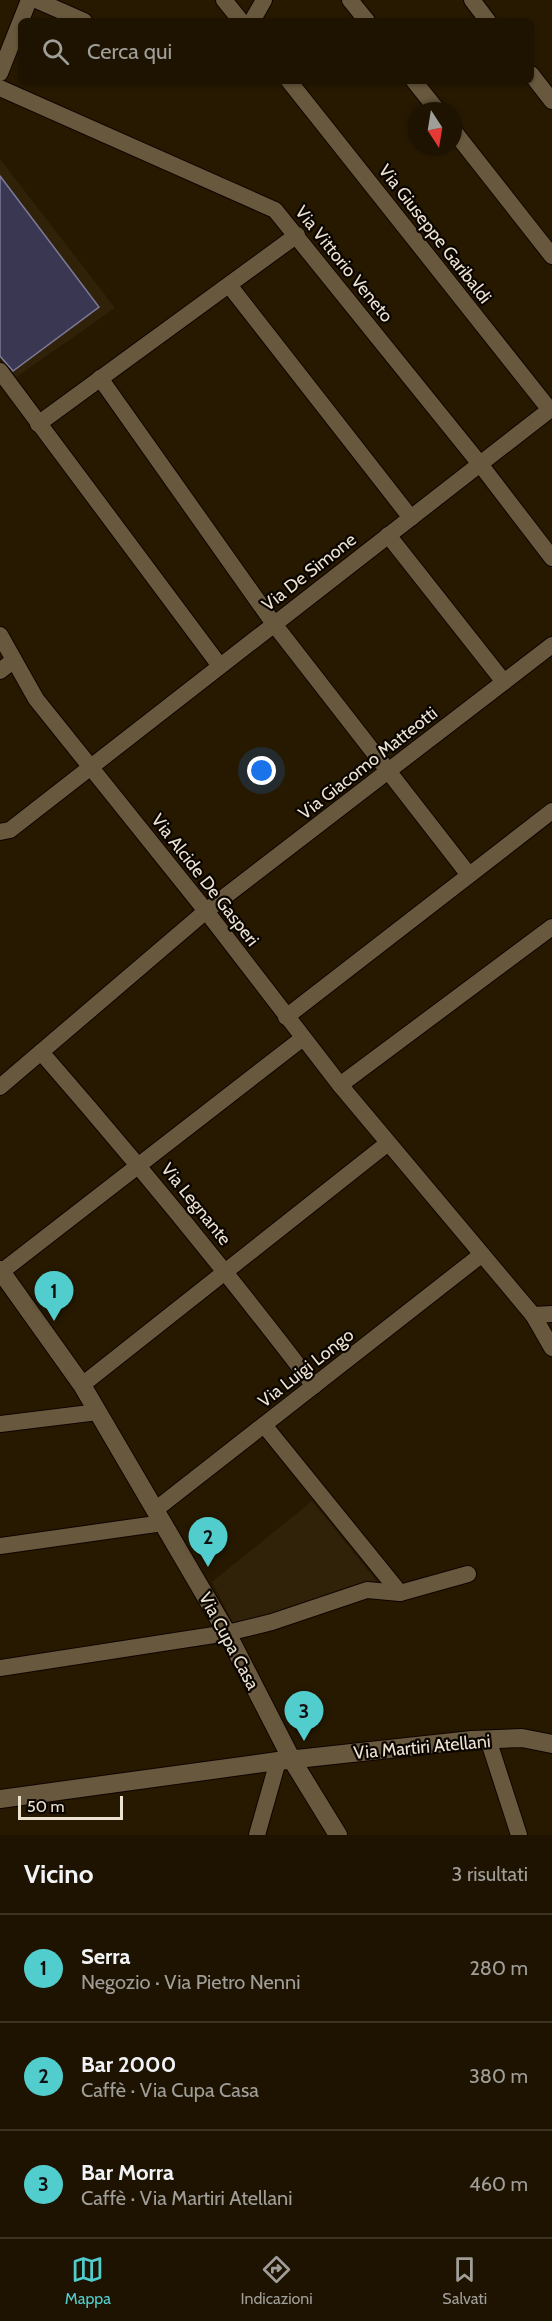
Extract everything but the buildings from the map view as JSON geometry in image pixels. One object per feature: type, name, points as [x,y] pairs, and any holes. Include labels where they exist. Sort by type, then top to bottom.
[{"type":"street","points":[[23,18],[30,0]]},
{"type":"street","points":[[36,0],[77,18]]},
{"type":"street","points":[[224,0],[239,18]]},
{"type":"street","points":[[254,18],[264,0]]},
{"type":"street","points":[[350,0],[365,18]]},
{"type":"street","points":[[472,0],[486,18]]},
{"type":"street","points":[[0,73],[18,29]]},
{"type":"street","points":[[534,78],[552,101]]},
{"type":"street","name":"Via Giuseppe Garibaldi","points":[[291,84],[551,409]]},
{"type":"street","points":[[416,84],[431,102]]},
{"type":"street","name":"Via Vittorio Veneto","points":[[0,88],[275,210],[480,464],[552,558]]},
{"type":"street","points":[[462,141],[552,256]]},
{"type":"street","points":[[38,424],[297,236]]},
{"type":"street","points":[[228,285],[411,518]]},
{"type":"street","points":[[0,371],[220,666]]},
{"type":"street","points":[[100,378],[274,624],[469,875]]},
{"type":"street","name":"Via De Simone","points":[[0,832],[10,830],[551,409]]},
{"type":"street","points":[[388,535],[504,682]]},
{"type":"street","name":"Via Alcide De Gasperi","points":[[0,634],[36,699],[206,911],[340,1085],[532,1315],[552,1348]]},
{"type":"street","name":"Via Giacomo Matteotti","points":[[0,1087],[206,911],[552,645]]},
{"type":"street","points":[[0,671],[14,660]]},
{"type":"street","points":[[286,1017],[552,811]]},
{"type":"street","points":[[340,1085],[552,927]]},
{"type":"street","points":[[1,1271],[303,1038]]},
{"type":"street","name":"Via Legnante","points":[[41,1052],[139,1165],[227,1272],[314,1386]]},
{"type":"street","points":[[82,1385],[388,1143]]},
{"type":"street","name":"Via Luigi Longo","points":[[159,1517],[264,1425],[481,1255]]},
{"type":"street","name":"Via Cupa Casa","points":[[1,1271],[82,1385],[227,1633],[285,1761],[338,1835]]},
{"type":"street","points":[[532,1315],[552,1314]]},
{"type":"street","points":[[0,1424],[98,1412]]},
{"type":"street","points":[[264,1425],[400,1593]]},
{"type":"street","points":[[0,1546],[159,1517]]},
{"type":"street","points":[[0,1668],[227,1633],[272,1622],[367,1590],[400,1593],[468,1574]]},
{"type":"street","name":"Via Martiri Atellani","points":[[0,1799],[285,1761],[488,1739],[522,1738],[552,1744]]},
{"type":"street","points":[[488,1739],[519,1835]]},
{"type":"street","points":[[257,1835],[285,1761]]},
{"type":"shaded area","points":[[0,159],[115,308],[15,378],[0,357]]},
{"type":"shaded area","points":[[312,1501],[376,1580],[264,1618],[234,1625],[212,1582]]},
{"type":"place","name":"Serra","points":[[54,1321]]},
{"type":"place","name":"Bar 2000","points":[[208,1567]]},
{"type":"place","name":"Bar Morra","points":[[304,1741]]}]
